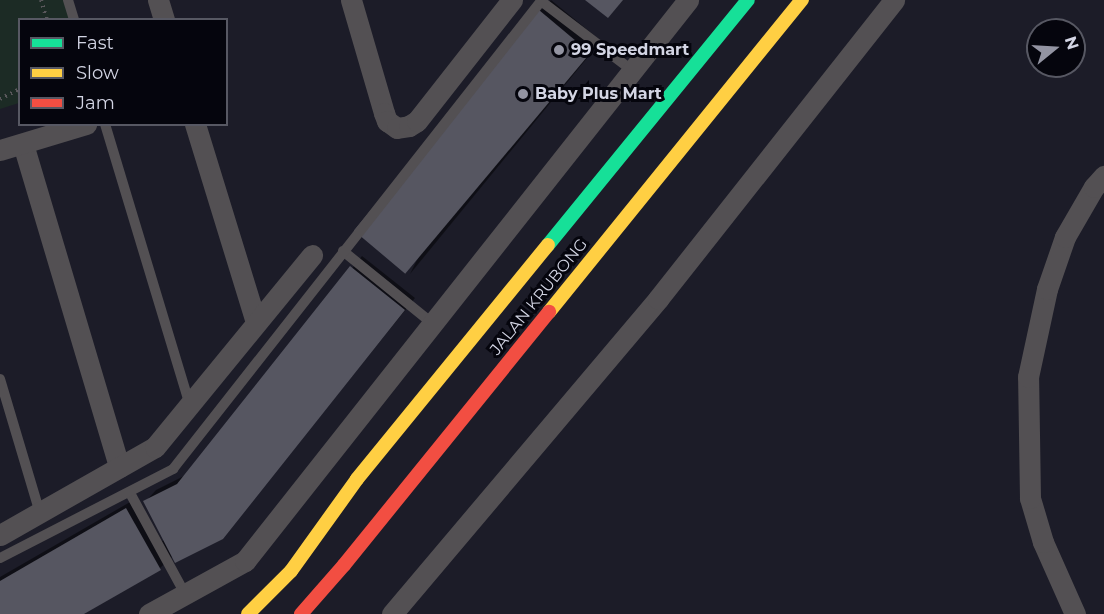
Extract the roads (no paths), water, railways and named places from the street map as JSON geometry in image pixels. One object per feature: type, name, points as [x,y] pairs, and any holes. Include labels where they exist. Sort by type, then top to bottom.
[{"type":"main road","name":"JALAN KRUBONG","points":[[248,614],[291,571],[357,479],[748,0]]},
{"type":"main road","name":"JALAN KRUBONG","points":[[301,614],[344,565],[802,0]]},
{"type":"main road","points":[[357,479],[412,425],[540,269],[548,264]]},
{"type":"main road","points":[[388,509],[420,447]]},
{"type":"street","points":[[158,0],[163,18]]},
{"type":"street","points":[[351,0],[384,113],[387,121],[397,128],[409,126],[417,121],[512,0]]},
{"type":"street","points":[[149,614],[245,561],[688,0]]},
{"type":"street","points":[[392,614],[658,299],[894,0]]},
{"type":"street","points":[[0,150],[80,126]]},
{"type":"street","points":[[196,126],[256,322]]},
{"type":"street","points":[[23,144],[119,466]]},
{"type":"street","points":[[1075,614],[1043,542],[1030,498],[1028,377],[1047,289],[1065,237],[1094,187],[1104,176]]},
{"type":"street","points":[[0,535],[155,447],[312,255]]},
{"type":"lane","points":[[68,0],[73,18]]},
{"type":"lane","points":[[0,558],[173,469],[542,1],[633,71]]},
{"type":"lane","points":[[106,126],[189,403]]},
{"type":"lane","points":[[343,251],[433,324]]},
{"type":"lane","points":[[0,379],[40,513]]},
{"type":"lane","points":[[129,493],[184,594]]},
{"type":"place","name":"99 Speedmart","points":[[559,50]]},
{"type":"place","name":"Baby Plus Mart","points":[[523,94]]}]
